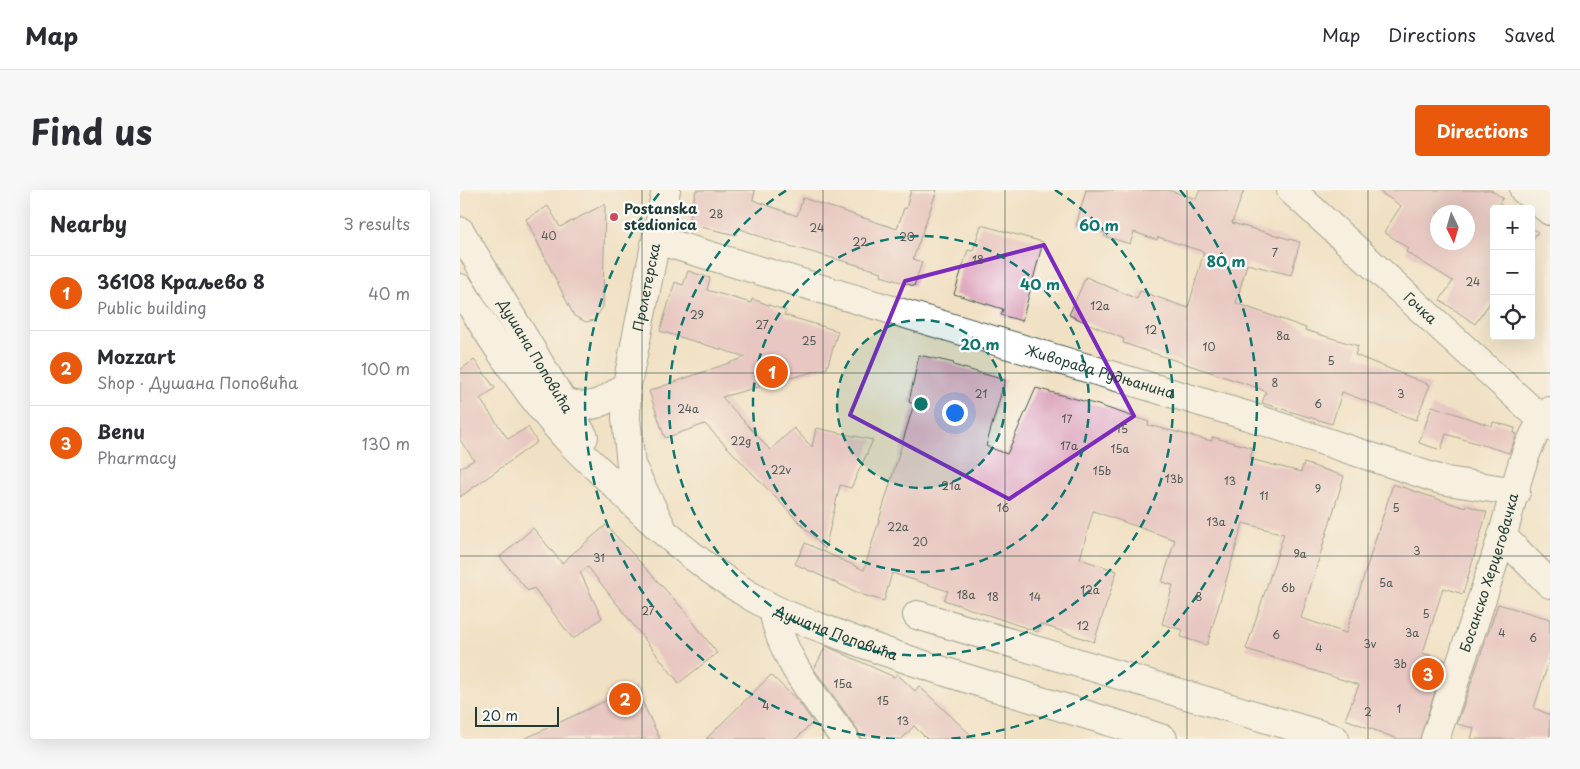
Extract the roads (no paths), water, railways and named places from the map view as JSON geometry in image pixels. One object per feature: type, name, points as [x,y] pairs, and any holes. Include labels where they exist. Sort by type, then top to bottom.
[{"type":"street","name":"Пролетерска","points":[[665,534],[631,465],[626,418],[627,385],[666,190]]},
{"type":"street","name":"Гочка","points":[[1291,190],[1547,419]]},
{"type":"street","points":[[1524,190],[1550,211]]},
{"type":"street","name":"Душана Поповића","points":[[460,231],[611,481]]},
{"type":"street","name":"Живорада Рудњанина","points":[[657,240],[1248,416],[1442,480],[1516,492]]},
{"type":"street","name":"Душана Поповића","points":[[460,288],[482,323],[545,412],[574,446],[665,534],[705,566],[773,609],[933,669],[1098,717],[1163,739]]},
{"type":"street","points":[[562,401],[577,407],[590,406],[607,400],[627,385]]},
{"type":"street","name":"Босанско Херцеговачка","points":[[1436,739],[1516,492],[1529,446],[1547,419]]},
{"type":"street","points":[[1502,536],[1550,584]]},
{"type":"street","points":[[773,609],[776,628],[796,670],[845,739]]},
{"type":"street","points":[[917,615],[1335,739]]},
{"type":"street","name":"Душана Поповића","points":[[1098,717],[1129,739]]},
{"type":"place","name":"Postanska stedionica","points":[[614,217]]},
{"type":"place","name":"36108 Краљево 8","points":[[772,372]]},
{"type":"place","name":"Benu","points":[[1428,674]]},
{"type":"place","name":"Mozzart","points":[[625,699]]}]
